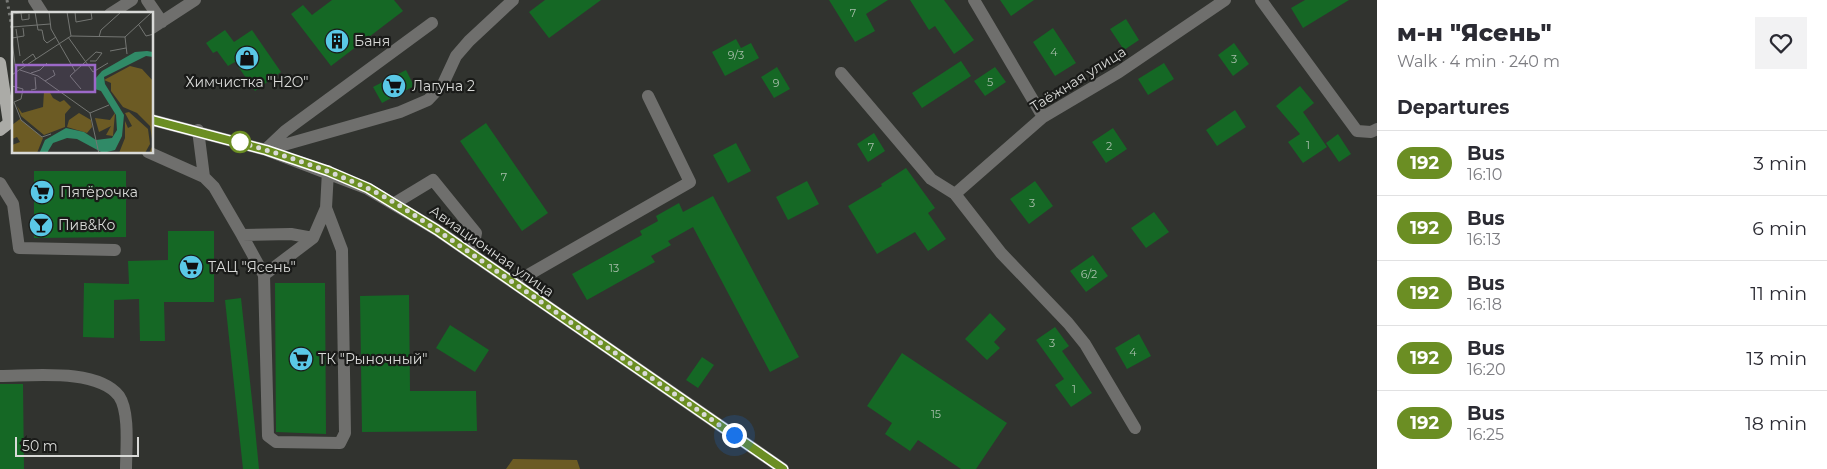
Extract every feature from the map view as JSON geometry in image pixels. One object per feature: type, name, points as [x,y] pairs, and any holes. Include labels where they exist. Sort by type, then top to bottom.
[{"type":"main road","points":[[0,63],[7,124]]},
{"type":"street","points":[[34,0],[42,12]]},
{"type":"street","points":[[113,12],[132,0]]},
{"type":"street","points":[[147,0],[152,12]]},
{"type":"street","points":[[157,25],[194,0]]},
{"type":"street","points":[[266,150],[391,115],[428,100],[443,84],[456,56],[469,41],[513,0]]},
{"type":"street","points":[[974,0],[1043,117]]},
{"type":"street","name":"Таёжная улица","points":[[955,194],[1043,117],[1119,72],[1225,0]]},
{"type":"street","points":[[1261,0],[1357,131],[1371,132],[1377,129]]},
{"type":"street","points":[[266,150],[285,132],[432,23]]},
{"type":"street","points":[[842,73],[931,179],[955,194],[1001,253],[1068,322],[1085,344],[1135,428]]},
{"type":"street","points":[[514,283],[690,182],[648,96]]},
{"type":"street","name":"Авиационная улица","points":[[154,120],[198,130],[266,150],[328,171],[368,188],[395,203],[472,254],[783,469]]},
{"type":"street","points":[[198,130],[204,177]]},
{"type":"street","points":[[152,154],[204,177],[214,187],[264,275],[268,436],[276,442],[340,443],[345,433],[342,250],[326,208]]},
{"type":"street","points":[[264,275],[313,238],[326,208],[328,171]]},
{"type":"street","points":[[395,203],[433,180],[476,233],[472,254]]},
{"type":"street","points":[[0,183],[14,204],[19,248],[115,250]]},
{"type":"street","points":[[242,235],[291,234],[313,238]]},
{"type":"street","points":[[0,376],[70,376],[104,384],[119,397],[126,419],[126,469]]},
{"type":"path","points":[[7,0],[12,28]]},
{"type":"shaded area","points":[[513,459],[577,460],[580,469],[506,469]]},
{"type":"building","name":"Баня","points":[[332,0],[394,0],[403,11],[331,66],[291,14],[303,5],[312,15]]},
{"type":"building","points":[[545,0],[601,0],[549,38],[529,12]]},
{"type":"building","points":[[829,0],[888,0],[866,14],[875,31],[855,42]]},
{"type":"building","points":[[910,0],[944,0],[974,40],[954,54],[935,26],[929,30]]},
{"type":"building","points":[[1000,0],[1034,0],[1011,16]]},
{"type":"building","points":[[1305,0],[1349,0],[1303,28],[1291,8]]},
{"type":"building","points":[[1126,19],[1139,40],[1124,50],[1110,29]]},
{"type":"building","points":[[1053,28],[1076,63],[1055,76],[1033,42]]},
{"type":"building","name":"Химчистка \"H2O\"","points":[[225,30],[234,42],[252,30],[281,72],[255,91],[235,62],[228,66],[217,51],[213,53],[206,43]]},
{"type":"building","points":[[736,39],[741,48],[751,43],[759,58],[725,76],[712,52]]},
{"type":"building","points":[[1234,43],[1249,64],[1233,76],[1218,55]]},
{"type":"building","points":[[961,61],[971,76],[922,108],[912,93]]},
{"type":"building","points":[[1164,63],[1174,79],[1148,95],[1138,79]]},
{"type":"building","points":[[777,67],[790,89],[774,98],[761,77]]},
{"type":"building","points":[[995,67],[1006,82],[985,96],[974,81]]},
{"type":"building","name":"Лагуна 2","points":[[406,70],[414,86],[382,103],[373,87]]},
{"type":"building","points":[[1300,86],[1314,103],[1303,112],[1327,147],[1303,163],[1288,142],[1300,134],[1276,106]]},
{"type":"building","points":[[1235,110],[1246,127],[1217,146],[1206,130]]},
{"type":"building","points":[[486,123],[548,213],[522,231],[460,141]]},
{"type":"building","points":[[1113,128],[1127,149],[1106,163],[1092,142]]},
{"type":"building","points":[[874,133],[885,151],[868,162],[857,144]]},
{"type":"building","points":[[1338,134],[1351,154],[1339,162],[1326,143]]},
{"type":"building","points":[[736,143],[751,171],[728,183],[713,155]]},
{"type":"building","points":[[906,168],[935,208],[928,213],[946,239],[928,251],[915,232],[877,254],[848,206],[882,186],[881,184]]},
{"type":"building","points":[[34,171],[126,171],[126,237],[34,238]]},
{"type":"building","points":[[807,181],[819,204],[788,220],[776,197]]},
{"type":"building","points":[[1035,181],[1053,206],[1029,224],[1010,199]]},
{"type":"building","points":[[713,196],[799,357],[770,372],[693,227],[668,241],[671,245],[651,256],[655,262],[587,300],[572,274],[642,235],[640,231],[658,221],[656,216],[679,203],[683,212]]},
{"type":"building","points":[[1154,212],[1169,232],[1146,248],[1131,228]]},
{"type":"building","points":[[168,231],[214,231],[214,302],[164,302],[165,341],[140,341],[139,299],[114,300],[114,338],[83,337],[84,283],[129,284],[128,261],[168,260]]},
{"type":"building","points":[[1093,255],[1108,276],[1086,292],[1070,271]]},
{"type":"building","name":"ТК \"Рыночный\"","points":[[275,283],[325,283],[326,434],[276,432]]},
{"type":"building","points":[[409,295],[410,391],[476,391],[477,431],[362,432],[360,296]]},
{"type":"building","points":[[241,298],[259,469],[243,469],[225,300]]},
{"type":"building","points":[[990,313],[1006,329],[994,342],[1000,348],[987,360],[965,339]]},
{"type":"building","points":[[450,325],[489,350],[475,372],[436,348]]},
{"type":"building","points":[[1055,327],[1069,346],[1062,351],[1092,393],[1071,407],[1055,385],[1064,379],[1036,340]]},
{"type":"building","points":[[1139,334],[1151,356],[1127,369],[1115,348]]},
{"type":"building","points":[[902,353],[1007,423],[976,469],[961,469],[918,440],[910,451],[885,434],[892,423],[867,406]]},
{"type":"building","points":[[702,357],[714,365],[698,388],[686,380]]},
{"type":"building","points":[[0,384],[23,384],[24,469],[0,469]]},
{"type":"bus line","name":"192","points":[[154,120],[198,130],[266,150],[328,171],[368,188],[437,230],[783,469]]},
{"type":"place","name":"Баня","points":[[337,41]]},
{"type":"place","name":"Химчистка \"H2O\"","points":[[247,58]]},
{"type":"place","name":"Лагуна 2","points":[[394,86]]},
{"type":"place","name":"Пятёрочка","points":[[42,192]]},
{"type":"place","name":"Пив&Ко","points":[[41,225]]},
{"type":"place","name":"ТАЦ \"Ясень\"","points":[[191,267]]},
{"type":"place","name":"ТК \"Рыночный\"","points":[[301,359]]},
{"type":"route","points":[[240,142],[232,140],[328,171],[368,188],[395,203],[734,435]]}]
